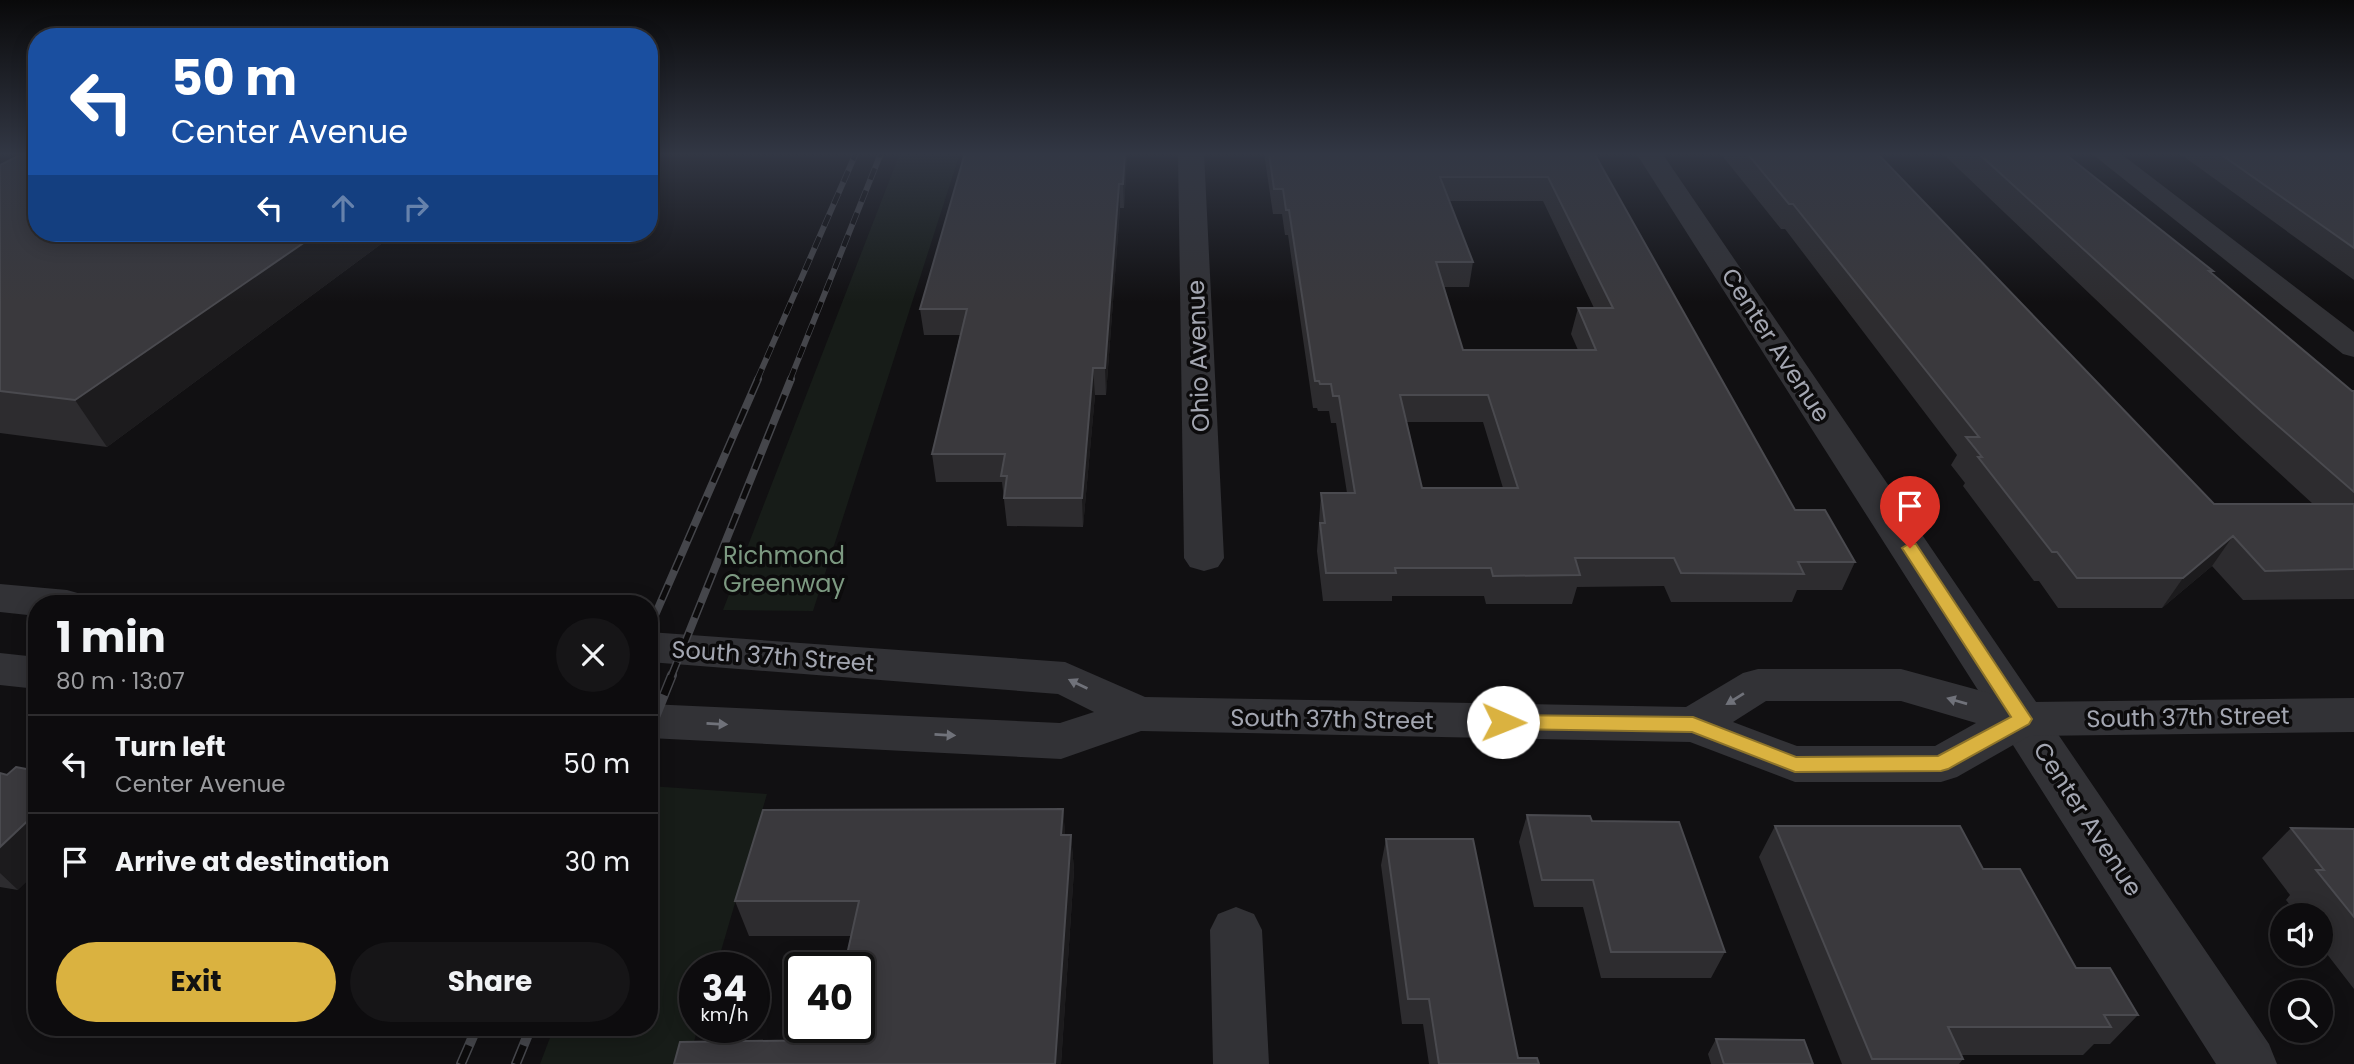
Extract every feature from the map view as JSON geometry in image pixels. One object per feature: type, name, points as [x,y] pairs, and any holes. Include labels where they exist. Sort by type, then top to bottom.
[{"type":"street","name":"Ohio Avenue","points":[[1193,203],[1204,558]]},
{"type":"street","name":"Center Avenue","points":[[1682,203],[2249,1064]]},
{"type":"street","points":[[2168,203],[2354,347]]},
{"type":"street","points":[[0,598],[28,601]]},
{"type":"street","name":"South 37th Street","points":[[658,648],[1065,678],[1139,715]]},
{"type":"street","points":[[0,669],[28,672]]},
{"type":"street","name":"South 37th Street","points":[[1693,725],[1758,685],[1901,685],[2022,719],[2354,715]]},
{"type":"street","name":"South 37th Street","points":[[658,721],[1060,741],[1139,715],[1693,725],[1795,764],[1941,764],[2022,719]]},
{"type":"street","points":[[1236,930],[1241,1064]]},
{"type":"green space","name":"Richmond Greenway","points":[[881,203],[944,203],[813,611],[723,610]]},
{"type":"green space","points":[[658,787],[767,794],[721,952],[679,952],[679,1043],[694,1043],[688,1064],[540,1064],[551,1036],[658,1036]]},
{"type":"building","points":[[0,203],[28,203],[28,242],[305,242],[75,400],[0,391]]},
{"type":"building","points":[[951,203],[1118,203],[1105,368],[1093,368],[1082,498],[1004,498],[1007,476],[1001,476],[1005,454],[932,454],[967,309],[920,309]]},
{"type":"building","points":[[1285,203],[1450,203],[1473,262],[1436,262],[1463,350],[1596,350],[1578,308],[1613,308],[1561,203],[1622,203],[1795,510],[1825,510],[1855,562],[1798,562],[1804,574],[1681,573],[1674,558],[1575,558],[1580,575],[1493,576],[1491,568],[1395,568],[1396,573],[1326,573],[1320,523],[1325,523],[1321,493],[1355,493],[1339,396],[1333,396],[1331,384],[1315,381],[1289,210],[1286,210]],"holes":[[[1400,395],[1488,395],[1518,488],[1422,488]]]},
{"type":"building","points":[[1925,203],[2214,504],[2354,504],[2354,569],[2265,571],[2233,536],[2183,578],[2077,578],[2057,552],[2052,552],[1978,457],[1982,457],[1966,437],[1979,437],[1793,204],[1789,204]]},
{"type":"building","points":[[2032,203],[2127,203],[2213,271],[2209,271],[2354,391],[2354,492]]},
{"type":"building","points":[[2290,203],[2354,203],[2354,248]]},
{"type":"building","points":[[16,767],[28,769],[28,821],[0,847],[0,773],[7,775]]},
{"type":"building","points":[[1063,809],[1061,835],[1071,835],[1055,1064],[674,1064],[680,1043],[784,1041],[784,1043],[875,1043],[875,952],[848,952],[859,901],[735,901],[763,810]]},
{"type":"building","points":[[1527,815],[1590,816],[1592,821],[1679,822],[1725,952],[1611,952],[1593,880],[1542,880]]},
{"type":"building","points":[[1775,826],[1960,826],[1983,869],[2020,869],[2076,968],[2110,968],[2138,1015],[2104,1015],[2111,1027],[1948,1027],[1963,1059],[1872,1059]]},
{"type":"building","points":[[2291,828],[2354,829],[2354,917],[2316,870],[2324,870]]},
{"type":"building","points":[[1386,839],[1473,839],[1518,1058],[1537,1058],[1539,1064],[1439,1064],[1429,999],[1408,999]]},
{"type":"building","points":[[1716,1039],[1804,1040],[1813,1064],[1724,1064]]},
{"type":"railway","points":[[757,380],[834,203]]},
{"type":"railway","points":[[790,380],[861,203]]},
{"type":"railway","points":[[658,608],[758,379]]},
{"type":"railway","points":[[671,677],[791,379]]},
{"type":"railway","points":[[658,710],[672,675]]},
{"type":"railway","points":[[461,1064],[473,1036]]},
{"type":"railway","points":[[516,1064],[527,1036]]},
{"type":"route","points":[[1503,722],[1693,725],[1795,764],[1941,764],[2022,719],[1910,548]]}]
